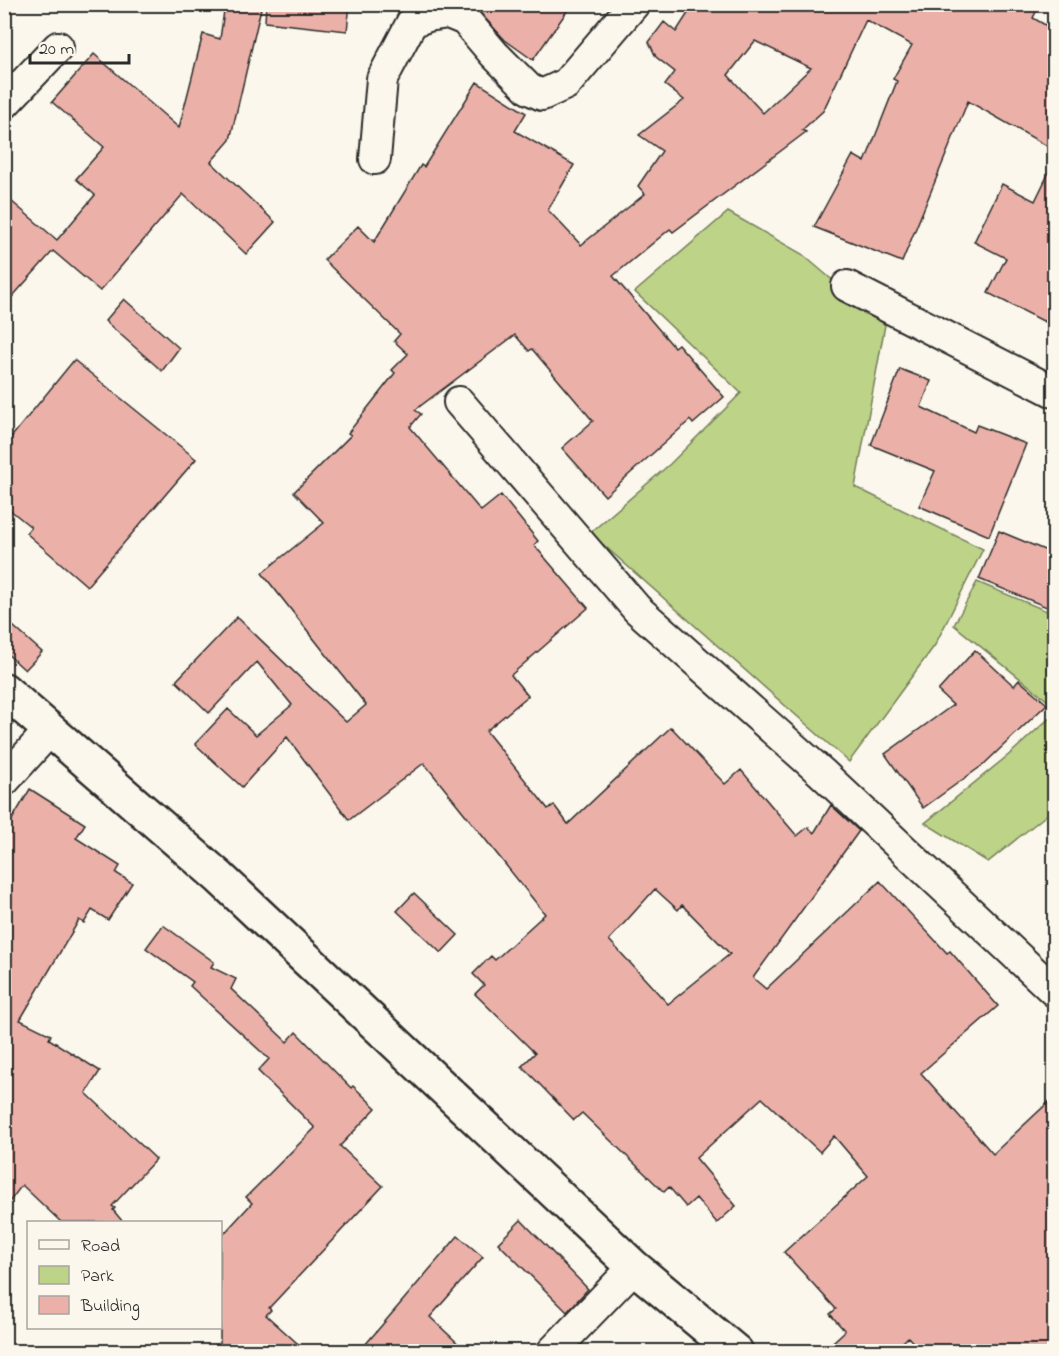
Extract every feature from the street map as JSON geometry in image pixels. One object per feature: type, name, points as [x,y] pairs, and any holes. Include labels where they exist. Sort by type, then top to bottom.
[{"type":"street","points":[[375,159],[382,79],[412,22],[428,16],[448,13],[465,20],[494,54],[529,89],[542,95],[567,84],[634,4]]},
{"type":"street","points":[[4,104],[58,47]]},
{"type":"street","points":[[847,286],[1054,392]]},
{"type":"street","points":[[459,402],[637,609],[822,773],[1054,991]]},
{"type":"street","points":[[4,690],[219,877],[634,1267],[736,1352]]},
{"type":"street","points":[[4,781],[49,731]]},
{"type":"street","points":[[552,1352],[634,1267]]},
{"type":"green space","points":[[728,212],[802,254],[885,325],[855,487],[983,549],[935,645],[849,762],[590,533],[670,464],[741,393],[635,292]]},
{"type":"green space","points":[[977,582],[1054,614],[1054,706],[954,625]]},
{"type":"green space","points":[[1054,714],[1054,809],[988,862],[925,823],[1011,753]]},
{"type":"building","points":[[225,4],[262,4],[230,140],[211,162],[275,222],[246,254],[183,194],[100,291],[53,251],[4,306],[4,195],[57,240],[95,195],[76,179],[104,147],[52,102],[94,54],[179,128],[203,34],[220,39]]},
{"type":"building","points":[[266,4],[350,4],[347,31],[265,22]]},
{"type":"building","points":[[472,4],[572,4],[533,60],[505,40]]},
{"type":"building","points":[[694,4],[1040,4],[1033,18],[1054,30],[1054,150],[968,101],[902,262],[814,227],[853,155],[865,162],[897,81],[893,79],[912,45],[866,20],[823,111],[802,130],[806,132],[673,232],[670,229],[613,276],[674,347],[678,344],[724,397],[693,424],[690,420],[605,496],[562,448],[593,421],[532,349],[529,351],[515,335],[415,410],[421,414],[410,427],[481,511],[501,495],[538,541],[534,545],[588,608],[511,675],[528,696],[486,731],[548,809],[554,805],[568,824],[671,727],[725,784],[741,770],[797,836],[808,827],[814,833],[831,805],[859,831],[753,978],[766,989],[880,881],[947,953],[950,951],[998,1006],[921,1073],[993,1154],[1054,1097],[1054,1352],[922,1352],[908,1337],[893,1352],[822,1352],[845,1331],[830,1314],[836,1309],[784,1252],[868,1176],[834,1136],[820,1152],[762,1098],[696,1158],[736,1206],[717,1223],[696,1198],[686,1207],[669,1187],[664,1192],[582,1113],[574,1120],[522,1066],[535,1053],[475,994],[484,985],[473,974],[491,956],[495,960],[545,914],[424,763],[349,820],[287,737],[242,787],[195,744],[228,709],[256,735],[292,705],[257,662],[209,713],[176,681],[237,617],[346,722],[366,705],[262,573],[324,523],[294,492],[351,435],[348,433],[395,373],[392,370],[408,354],[394,341],[400,334],[324,260],[358,226],[374,242],[421,165],[424,167],[477,82],[526,113],[515,131],[574,165],[548,210],[581,245],[645,194],[638,186],[662,151],[639,135],[684,100],[665,85],[675,72],[656,57],[649,42],[664,22],[676,32]],"holes":[[[755,41],[811,68],[763,113],[728,75]],[[655,889],[678,910],[682,905],[730,954],[668,1004],[609,940]]]},
{"type":"building","points":[[1054,162],[1054,304],[1045,322],[988,293],[1006,258],[974,242],[1002,184],[1035,201]]},
{"type":"building","points":[[124,299],[179,348],[162,371],[105,321]]},
{"type":"building","points":[[74,360],[196,459],[87,586],[26,533],[31,527],[4,505],[4,446]]},
{"type":"building","points":[[900,369],[931,381],[921,407],[974,432],[977,425],[1026,444],[989,536],[919,506],[935,471],[871,445]]},
{"type":"building","points":[[999,531],[1054,554],[1054,610],[979,579]]},
{"type":"building","points":[[4,618],[42,652],[25,670],[4,651]]},
{"type":"building","points":[[975,650],[1014,686],[1019,680],[1047,704],[983,765],[923,808],[885,754],[953,705],[938,691]]},
{"type":"building","points":[[30,789],[85,824],[76,838],[120,866],[116,873],[132,883],[108,920],[92,910],[84,923],[79,920],[20,1020],[51,1035],[49,1039],[100,1071],[86,1093],[156,1159],[112,1206],[122,1221],[60,1221],[22,1185],[4,1209],[4,833]]},
{"type":"building","points":[[414,893],[458,935],[441,953],[397,911]]},
{"type":"building","points":[[163,925],[214,962],[211,967],[236,979],[231,989],[287,1042],[296,1032],[351,1088],[353,1086],[376,1108],[340,1146],[383,1186],[269,1308],[271,1310],[266,1315],[307,1352],[220,1352],[222,1236],[252,1203],[246,1197],[315,1128],[258,1071],[269,1059],[190,986],[193,982],[146,948]]},
{"type":"building","points":[[521,1220],[588,1289],[567,1312],[498,1243]]},
{"type":"building","points":[[458,1236],[483,1257],[430,1317],[467,1352],[359,1352]]}]
